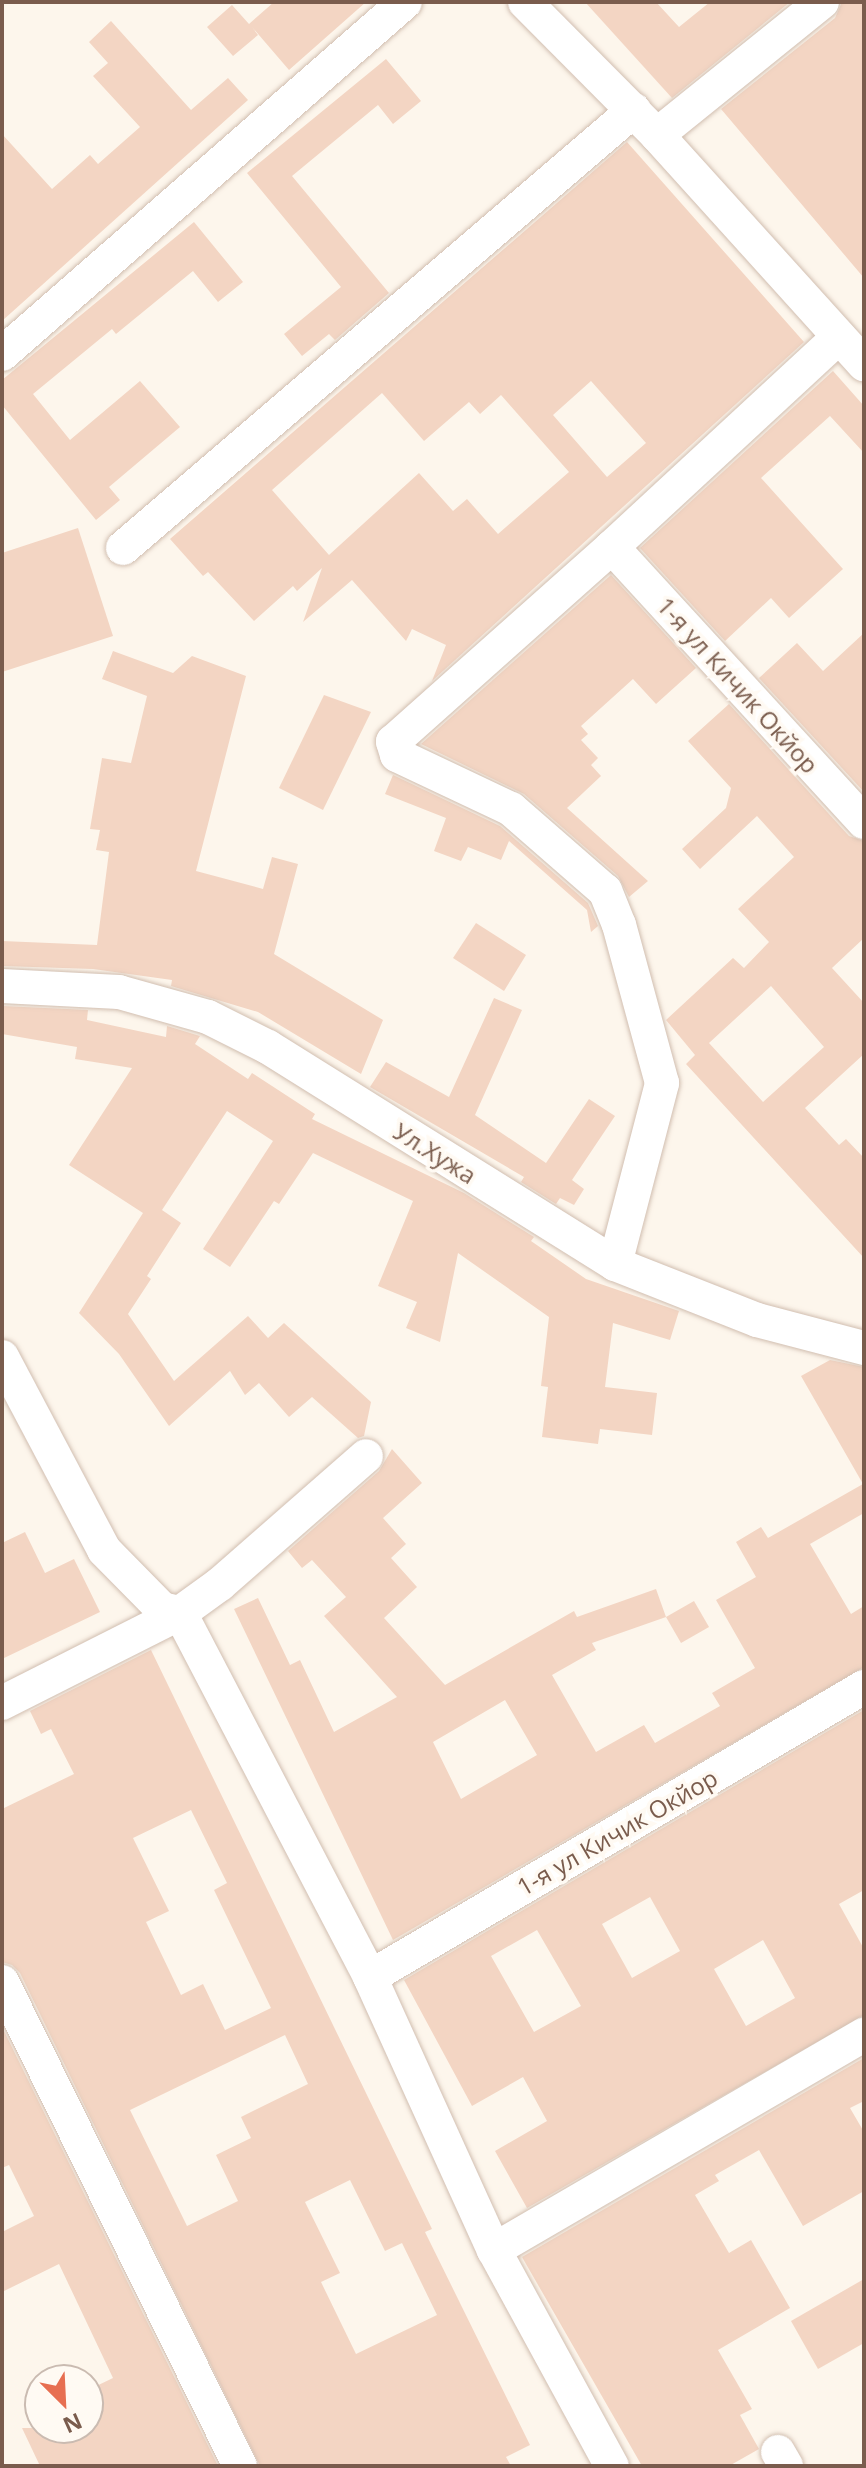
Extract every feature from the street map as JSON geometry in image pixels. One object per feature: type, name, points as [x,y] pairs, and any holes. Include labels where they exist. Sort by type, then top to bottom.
[{"type":"street","points":[[2,354],[405,2]]},
{"type":"street","points":[[525,2],[634,110],[864,364]]},
{"type":"street","points":[[657,135],[822,2]]},
{"type":"street","points":[[123,548],[634,110]]},
{"type":"street","points":[[615,1264],[662,1083],[619,925],[605,891],[511,809],[397,755],[393,742],[612,547],[839,337]]},
{"type":"street","name":"1-я ул Кичик Окйор","points":[[612,547],[864,822]]},
{"type":"street","name":"Ул.Хужа","points":[[2,986],[119,992],[208,1017],[268,1047],[615,1264],[757,1320],[864,1348]]},
{"type":"street","points":[[2,1357],[104,1550],[162,1609],[180,1613],[370,1977],[494,2250],[612,2466]]},
{"type":"street","points":[[2,1703],[180,1613],[220,1584],[366,1456]]},
{"type":"street","name":"1-я ул Кичик Окйор","points":[[370,1977],[864,1687]]},
{"type":"street","points":[[2,1982],[240,2466]]},
{"type":"street","points":[[494,2250],[864,2035]]},
{"type":"building","points":[[274,2],[366,2],[289,70],[252,27],[258,35],[233,56],[207,27],[232,5],[249,24]]},
{"type":"building","points":[[585,2],[656,2],[679,27],[710,2],[790,2],[672,98]]},
{"type":"building","points":[[842,2],[864,2],[864,278],[721,109],[835,18]]},
{"type":"building","points":[[111,21],[191,110],[228,78],[248,100],[2,321],[2,134],[52,189],[90,155],[98,164],[140,127],[93,76],[108,63],[89,42]]},
{"type":"building","points":[[386,59],[421,101],[393,124],[378,105],[292,176],[389,293],[335,340],[329,334],[302,356],[284,334],[341,287],[247,173]]},
{"type":"building","points":[[627,142],[804,342],[432,681],[446,645],[412,629],[406,641],[352,580],[303,622],[322,568],[297,591],[293,586],[254,621],[208,572],[203,576],[170,539]],"holes":[[[591,381],[646,443],[607,477],[553,415]],[[382,393],[424,441],[469,402],[480,414],[501,395],[569,472],[498,534],[467,499],[453,511],[419,473],[329,555],[272,490]]]},
{"type":"building","points":[[194,222],[243,282],[218,302],[193,271],[116,334],[112,329],[33,394],[70,440],[140,381],[180,427],[109,487],[120,500],[96,520],[2,405],[2,380]]},
{"type":"building","points":[[833,371],[864,406],[864,453],[830,416],[761,478],[843,569],[789,618],[771,598],[725,641],[640,548]]},
{"type":"building","points":[[78,528],[113,636],[2,672],[2,553]]},
{"type":"building","points":[[611,575],[696,668],[656,704],[633,679],[581,726],[588,734],[581,740],[598,758],[591,765],[601,776],[567,808],[648,881],[629,897],[618,876],[524,794],[421,744]]},
{"type":"building","points":[[864,633],[864,792],[759,678],[797,643],[823,671]]},
{"type":"building","points":[[113,651],[173,673],[192,656],[246,676],[196,871],[263,889],[272,857],[298,864],[274,954],[383,1020],[361,1074],[258,1012],[171,986],[172,980],[93,969],[2,966],[2,941],[97,945],[109,852],[96,850],[100,830],[90,829],[102,758],[131,763],[147,696],[102,679]]},
{"type":"building","points":[[324,695],[371,712],[323,810],[279,788]]},
{"type":"building","points":[[729,704],[849,836],[864,841],[864,938],[832,968],[864,1003],[864,1054],[805,1108],[839,1145],[846,1139],[864,1158],[864,1258],[686,1064],[695,1055],[666,1020],[733,958],[744,968],[769,942],[738,909],[794,857],[757,816],[700,869],[682,849],[726,808],[731,788],[688,741]],"holes":[[[771,986],[824,1047],[763,1102],[709,1043]]]},
{"type":"building","points":[[393,775],[500,826],[588,903],[598,926],[591,932],[587,910],[509,841],[501,860],[468,847],[461,861],[434,851],[446,818],[385,794]]},
{"type":"building","points":[[476,923],[526,955],[504,991],[453,958]]},
{"type":"building","points":[[494,998],[522,1010],[475,1115],[546,1163],[589,1099],[615,1116],[572,1180],[584,1189],[574,1205],[560,1198],[556,1204],[521,1182],[524,1177],[370,1087],[386,1062],[449,1097]]},
{"type":"building","points":[[2,1006],[88,1010],[87,1020],[166,1037],[167,1026],[200,1036],[195,1044],[248,1079],[252,1073],[315,1114],[312,1119],[464,1193],[534,1237],[531,1241],[586,1279],[679,1311],[670,1340],[613,1323],[605,1387],[657,1393],[652,1435],[600,1429],[598,1444],[542,1437],[548,1387],[541,1386],[549,1317],[458,1253],[440,1342],[406,1328],[417,1302],[378,1286],[413,1201],[313,1153],[279,1204],[274,1201],[230,1267],[203,1249],[273,1141],[227,1111],[162,1210],[181,1223],[147,1276],[151,1279],[128,1314],[174,1381],[248,1316],[268,1338],[284,1323],[371,1402],[364,1436],[358,1438],[312,1397],[289,1417],[259,1383],[245,1395],[230,1371],[169,1426],[119,1354],[79,1313],[143,1213],[69,1165],[132,1068],[75,1059],[77,1047],[2,1034]]},
{"type":"building","points":[[830,1360],[864,1367],[864,1513],[810,1544],[851,1614],[864,1606],[864,1667],[393,1940],[234,1609],[258,1598],[290,1665],[300,1660],[334,1732],[397,1697],[324,1616],[346,1597],[312,1560],[302,1568],[288,1551],[379,1471],[392,1449],[422,1483],[383,1518],[406,1544],[391,1558],[417,1587],[384,1618],[445,1685],[574,1611],[577,1617],[656,1589],[666,1617],[592,1643],[596,1650],[552,1675],[596,1752],[644,1725],[655,1743],[720,1706],[712,1693],[755,1668],[716,1600],[756,1577],[736,1542],[761,1527],[768,1538],[863,1484],[801,1376]],"holes":[[[505,1700],[537,1755],[461,1799],[433,1742]]]},
{"type":"building","points":[[25,1532],[45,1573],[74,1559],[100,1612],[2,1659],[2,1543]]},
{"type":"building","points":[[694,1601],[709,1627],[681,1643],[666,1617]]},
{"type":"building","points":[[151,1650],[432,2229],[425,2232],[530,2445],[506,2457],[511,2466],[260,2466],[20,1973],[12,1965],[2,1962],[2,1809],[74,1774],[51,1729],[41,1734],[30,1711]],"holes":[[[191,1810],[227,1883],[214,1890],[271,2008],[225,2030],[203,1984],[181,1995],[146,1922],[169,1911],[133,1838]],[[285,2035],[308,2084],[241,2117],[251,2138],[216,2155],[238,2201],[187,2226],[130,2110]],[[350,2180],[385,2251],[402,2243],[437,2315],[356,2354],[321,2282],[340,2273],[305,2202]]]},
{"type":"building","points":[[864,1710],[864,1890],[839,1904],[864,1949],[864,2015],[527,2208],[495,2151],[547,2121],[523,2077],[472,2106],[404,1980]],"holes":[[[650,1897],[680,1951],[632,1978],[602,1924]],[[537,1930],[581,2006],[534,2032],[491,1956]],[[763,1940],[795,1998],[746,2026],[714,1969]]]},
{"type":"building","points":[[2,2027],[218,2466],[40,2466],[30,2444],[104,2444],[104,2382],[113,2378],[59,2264],[2,2292],[2,2232],[34,2216],[9,2165],[2,2168]]},
{"type":"building","points":[[864,2058],[864,2101],[850,2108],[864,2132],[864,2191],[803,2226],[759,2150],[715,2175],[719,2181],[695,2195],[729,2253],[751,2240],[790,2308],[718,2350],[752,2409],[740,2415],[759,2449],[729,2466],[642,2466],[522,2257]]},
{"type":"building","points":[[864,2279],[864,2343],[818,2369],[791,2321]]}]
